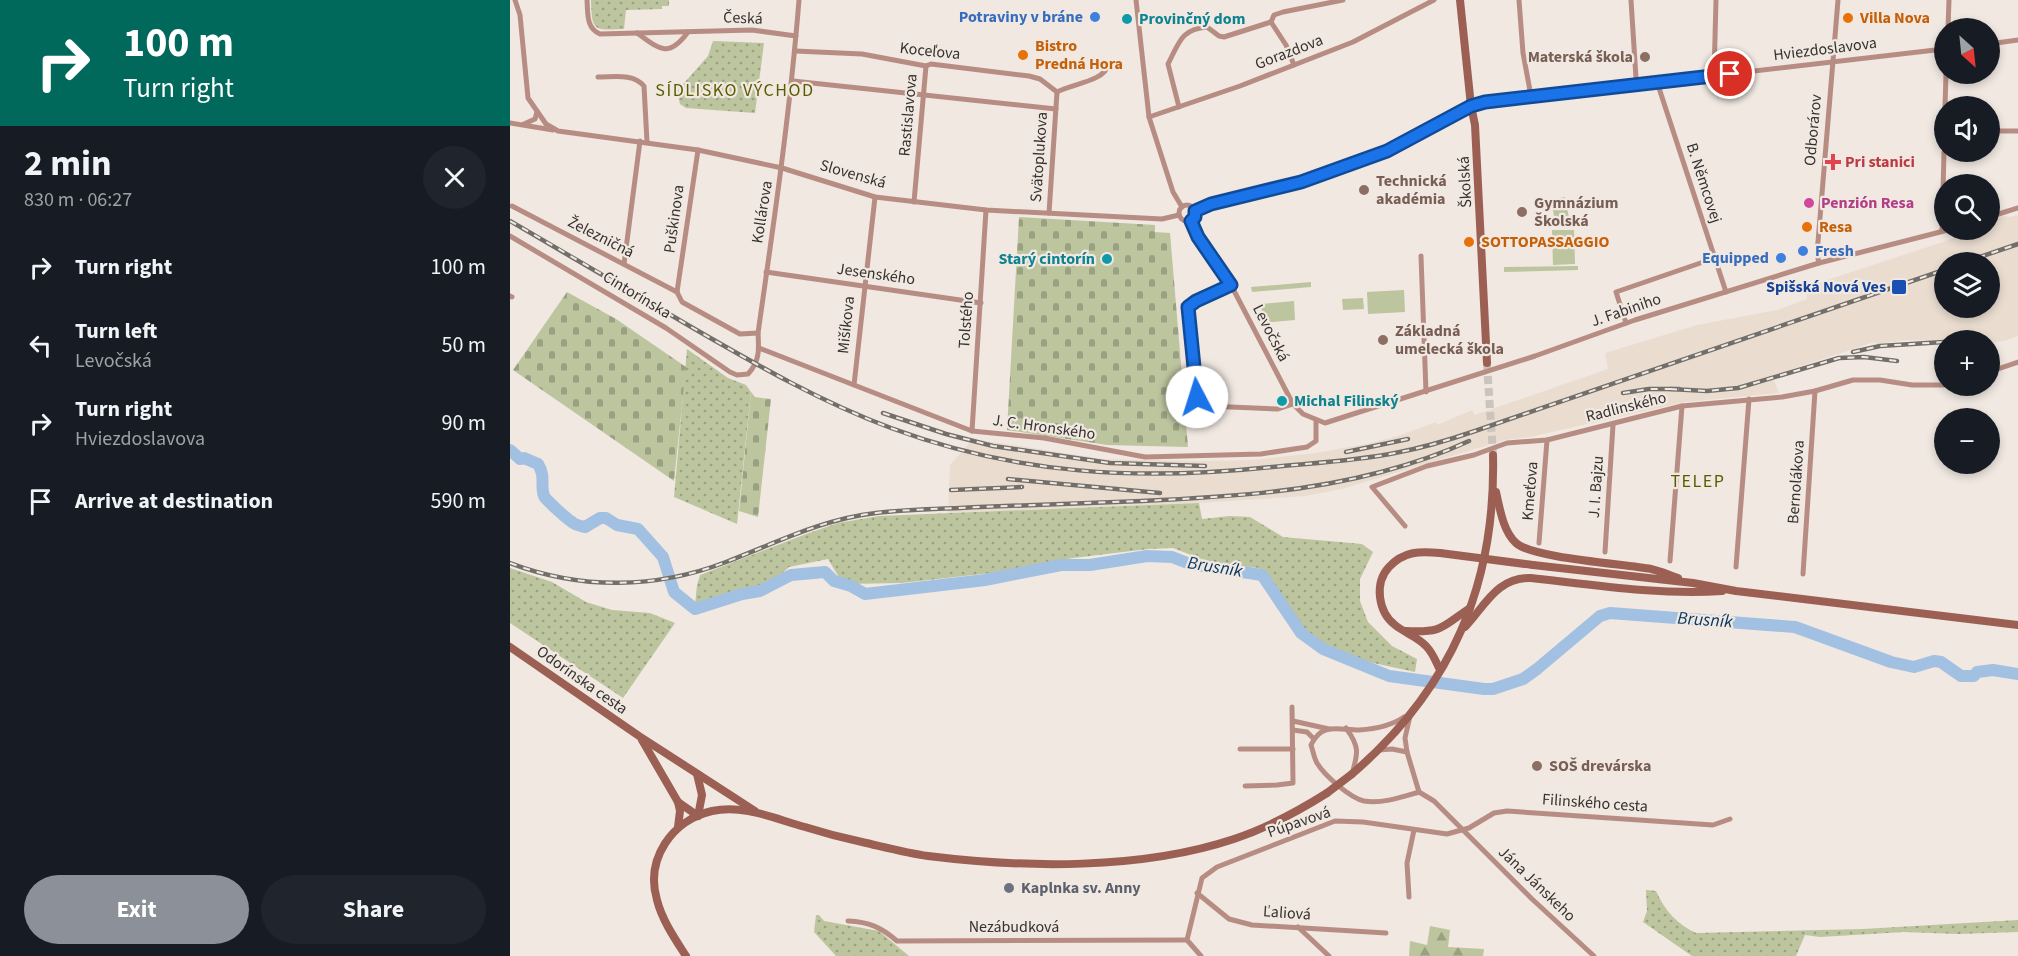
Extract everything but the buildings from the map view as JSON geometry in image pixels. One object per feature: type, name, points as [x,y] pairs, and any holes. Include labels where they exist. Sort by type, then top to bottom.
[{"type":"main road","name":"Školská","points":[[1460,0],[1471,106],[1476,125],[1487,363]]},
{"type":"main road","points":[[686,956],[661,912],[654,884],[658,857],[666,841],[678,827],[710,812],[727,809],[759,813],[830,834],[927,856],[1010,862],[1091,862],[1158,856],[1215,845],[1277,822],[1327,793],[1379,750],[1413,713],[1440,671],[1460,633],[1483,567],[1490,531],[1494,482],[1493,455]]},
{"type":"main road","points":[[1494,482],[1502,517],[1510,537],[1522,548],[1543,554],[1653,570],[1693,583]]},
{"type":"main road","points":[[1440,671],[1429,648],[1390,620],[1381,602],[1381,584],[1386,570],[1396,559],[1405,554],[1421,551],[1440,553],[2018,625]]},
{"type":"main road","points":[[1460,633],[1494,591],[1518,578],[1632,589],[1736,591]]},
{"type":"main road","points":[[1405,631],[1439,630],[1470,608]]},
{"type":"main road","name":"Odorínska cesta","points":[[510,647],[639,736],[759,813]]},
{"type":"main road","points":[[639,736],[678,802],[680,819],[678,827]]},
{"type":"main road","points":[[697,774],[702,795],[698,816]]},
{"type":"main road","points":[[678,802],[698,816]]},
{"type":"street","points":[[515,0],[520,15],[528,98],[546,124],[558,131]]},
{"type":"street","name":"Česká","points":[[587,0],[589,26],[592,31],[600,34],[752,30],[796,36]]},
{"type":"street","name":"Kollárova","points":[[748,374],[757,361],[759,348],[758,333],[793,81],[799,0]]},
{"type":"street","points":[[1136,0],[1149,117],[1173,192],[1182,207]]},
{"type":"street","name":"Gorazdova","points":[[1179,107],[1168,64],[1184,34],[1194,28],[1207,27],[1224,37],[1271,22],[1274,15],[1283,12],[1343,0]]},
{"type":"street","name":"Gorazdova","points":[[1149,117],[1240,86],[1353,42],[1434,0]]},
{"type":"street","points":[[1519,0],[1523,53],[1531,96]]},
{"type":"street","points":[[1631,0],[1636,78]]},
{"type":"street","points":[[1714,76],[1716,0]]},
{"type":"street","name":"Odborárov","points":[[1819,263],[1817,254],[1838,0]]},
{"type":"street","points":[[1948,18],[1949,0]]},
{"type":"street","points":[[1271,22],[1286,45],[1294,65]]},
{"type":"street","points":[[637,33],[665,50],[672,49],[681,42],[688,32]]},
{"type":"street","points":[[2000,42],[2018,40]]},
{"type":"street","name":"Hviezdoslavova","points":[[1195,211],[1211,204],[1301,182],[1387,151],[1471,106],[1485,102],[1934,50]]},
{"type":"street","name":"Koceľova","points":[[795,51],[862,54],[926,66],[931,64],[1029,76],[1040,79],[1057,92]]},
{"type":"street","name":"Svätoplukova","points":[[1049,213],[1057,92],[1102,76],[1108,70],[1108,65]]},
{"type":"street","name":"Rastislavova","points":[[914,202],[926,66]]},
{"type":"street","points":[[598,77],[626,76],[639,80],[644,86],[644,142],[624,264]]},
{"type":"street","points":[[793,81],[1056,109]]},
{"type":"street","name":"B. Němcovej","points":[[1657,82],[1726,292]]},
{"type":"street","points":[[524,124],[535,119],[537,112]]},
{"type":"street","name":"Slovenská","points":[[510,123],[698,150],[782,168],[875,197],[986,210],[1162,219],[1179,215]]},
{"type":"street","points":[[2000,131],[2018,131]]},
{"type":"street","name":"Puškinova","points":[[677,292],[698,150]]},
{"type":"street","name":"Mišíkova","points":[[854,385],[875,197]]},
{"type":"street","points":[[1190,205],[1195,211],[1195,217],[1191,221],[1183,221],[1179,215],[1182,207],[1190,205]]},
{"type":"street","name":"Železničná","points":[[512,206],[677,292]]},
{"type":"street","points":[[2000,214],[2018,208]]},
{"type":"street","name":"Tolstého","points":[[972,430],[986,210]]},
{"type":"street","name":"Levočská","points":[[1191,221],[1198,237],[1231,285],[1293,404],[1303,414],[1316,420]]},
{"type":"street","name":"J. Fabiniho","points":[[1316,420],[1325,423],[1535,356],[1626,323],[1819,263],[1934,233]]},
{"type":"street","name":"Cintorínska","points":[[510,236],[666,328],[730,372],[737,375],[748,374]]},
{"type":"street","points":[[1421,256],[1426,392]]},
{"type":"street","points":[[1626,323],[1616,292],[1715,258]]},
{"type":"street","name":"Jesenského","points":[[766,272],[981,303]]},
{"type":"street","points":[[1231,285],[1188,307],[1192,361],[1199,401],[1207,406],[1278,409],[1293,404]]},
{"type":"street","points":[[677,292],[682,302],[740,334],[758,333]]},
{"type":"street","name":"J. C. Hronského","points":[[759,348],[972,430],[1044,438],[1145,457],[1261,454],[1306,447],[1316,441],[1316,420]]},
{"type":"street","points":[[2000,368],[2018,362]]},
{"type":"street","name":"Radlinského","points":[[1405,526],[1372,487],[1427,466],[1474,455],[1507,443],[1547,440],[1682,406],[1782,397],[1815,391],[1853,380],[1934,385]]},
{"type":"street","name":"Bernolákova","points":[[1803,574],[1815,391]]},
{"type":"street","points":[[1736,567],[1749,399]]},
{"type":"street","points":[[1670,561],[1682,406]]},
{"type":"street","name":"J. I. Bajzu","points":[[1605,552],[1613,425]]},
{"type":"street","name":"Kmeťova","points":[[1539,543],[1547,440]]},
{"type":"street","points":[[1245,786],[1293,783],[1292,707]]},
{"type":"street","points":[[1293,721],[1329,729],[1357,730],[1381,727],[1413,713]]},
{"type":"street","points":[[1329,729],[1315,736],[1311,745],[1316,762],[1332,780],[1352,796],[1362,801],[1376,802],[1419,792],[1405,738],[1413,713]]},
{"type":"street","points":[[1346,728],[1354,738],[1358,752],[1352,774]]},
{"type":"street","points":[[1293,730],[1307,732],[1314,739]]},
{"type":"street","points":[[1240,749],[1293,749]]},
{"type":"street","points":[[1379,750],[1392,749],[1407,752]]},
{"type":"street","name":"Jána Jánskeho","points":[[1419,792],[1434,801],[1532,899],[1594,956]]},
{"type":"street","name":"Filinského cesta","points":[[1463,830],[1494,813],[1507,811],[1713,825],[1730,819]]},
{"type":"street","name":"Púpavová","points":[[1197,893],[1202,878],[1217,867],[1335,821],[1363,822],[1447,834],[1463,830]]},
{"type":"street","points":[[1409,897],[1407,863],[1414,830]]},
{"type":"street","points":[[1197,893],[1187,940],[1201,956]]},
{"type":"street","name":"Ľaliová","points":[[1197,893],[1230,919],[1252,925],[1386,933]]},
{"type":"street","name":"Nezábudková","points":[[848,921],[871,923],[897,941],[1187,940]]},
{"type":"street","points":[[1298,927],[1329,956]]},
{"type":"shaded area","points":[[2018,215],[2018,336],[2004,341],[2000,342],[2000,330],[1934,330],[1934,340],[1906,340],[1877,344],[1874,342],[1772,376],[1779,393],[1685,402],[1530,437],[1505,440],[1342,489],[1305,496],[1199,503],[948,513],[950,465],[973,439],[1103,459],[1197,461],[1253,460],[1316,453],[1367,444],[1436,422],[1437,425],[1472,410],[1475,415],[1608,369],[1605,353],[1697,325],[1777,310],[1807,299],[1807,292],[1824,281],[1948,240],[2000,240],[2000,217]]},
{"type":"green space","points":[[591,0],[669,0],[669,6],[662,6],[662,9],[626,10],[624,29],[600,29],[596,27],[592,18]]},
{"type":"green space","points":[[713,41],[764,43],[755,113],[686,108],[680,104],[677,91],[708,56]]},
{"type":"green space","points":[[1565,197],[1570,223],[1556,226],[1551,200]]},
{"type":"green space","points":[[1019,217],[1155,225],[1155,232],[1170,233],[1188,447],[1107,445],[1007,430]]},
{"type":"green space","points":[[1552,230],[1574,230],[1575,264],[1553,265]]},
{"type":"green space","points":[[1578,266],[1578,270],[1504,272],[1504,267]]},
{"type":"green space","points":[[1311,282],[1311,287],[1252,292],[1251,287]]},
{"type":"green space","points":[[1404,290],[1405,312],[1368,314],[1367,292]]},
{"type":"green space","points":[[567,292],[616,319],[686,367],[674,481],[513,370]]},
{"type":"green space","points":[[1363,298],[1364,309],[1343,310],[1342,299]]},
{"type":"green space","points":[[1294,301],[1295,320],[1263,323],[1261,304]]},
{"type":"green space","points":[[687,349],[728,378],[746,385],[751,392],[737,524],[674,497]]},
{"type":"green space","points":[[751,392],[755,397],[771,399],[758,517],[739,511]]},
{"type":"green space","points":[[1199,503],[1202,519],[1230,516],[1250,517],[1283,537],[1362,544],[1373,552],[1360,579],[1360,601],[1368,622],[1392,646],[1417,659],[1415,672],[1364,661],[1308,637],[1259,568],[1212,563],[1173,548],[1073,558],[991,573],[902,583],[843,584],[828,559],[789,567],[769,586],[751,594],[695,605],[700,575],[838,523],[879,516]]},
{"type":"green space","points":[[510,568],[552,582],[586,602],[612,610],[650,613],[675,623],[623,698],[510,623]]},
{"type":"green space","points":[[1646,890],[1656,891],[1672,916],[1696,933],[1863,929],[2018,920],[2018,932],[1958,934],[1904,932],[1820,937],[1805,935],[1796,956],[1692,956],[1643,922],[1647,911]]},
{"type":"green space","points":[[816,915],[824,921],[879,931],[909,956],[836,956],[814,932]]},
{"type":"green space","points":[[1430,926],[1450,930],[1448,947],[1484,949],[1483,956],[1409,956],[1410,941],[1427,945]]},
{"type":"waterway","name":"Brusník","points":[[510,450],[520,459],[524,458],[538,464],[542,473],[544,496],[573,523],[585,527],[600,518],[606,518],[617,525],[638,529],[663,557],[674,592],[695,609],[742,594],[760,591],[791,575],[825,572],[834,581],[851,586],[865,594],[985,580],[1061,565],[1090,565],[1147,556],[1172,557],[1190,564],[1262,575],[1301,633],[1323,649],[1389,676],[1493,689],[1523,679],[1600,616],[1610,613],[1795,627],[1891,662],[1914,667],[1934,661],[1941,662],[1961,676],[1974,676],[1977,672],[1993,670],[2018,674]]},
{"type":"tunnel","points":[[1487,364],[1493,454]]},
{"type":"railway","points":[[510,221],[765,369],[865,418],[938,444],[985,456],[1032,465],[1126,473],[1223,471],[1349,460],[1405,451],[1475,431],[1934,273]]},
{"type":"railway","points":[[1994,252],[2018,244]]},
{"type":"railway","points":[[1853,352],[1880,346],[1934,343]]},
{"type":"railway","points":[[1670,389],[1707,391],[1738,388],[1839,358],[1864,357],[1897,361]]},
{"type":"railway","points":[[1623,393],[1649,389],[1679,389]]},
{"type":"railway","points":[[883,413],[946,434],[993,446],[1110,463],[1205,466]]},
{"type":"railway","points":[[1346,452],[1408,439]]},
{"type":"railway","points":[[510,563],[537,572],[591,582],[646,581],[700,571],[818,526],[856,516],[915,510],[1142,501],[1262,493],[1322,485],[1381,472],[1469,441]]},
{"type":"railway","points":[[1008,479],[1160,493]]},
{"type":"railway","points":[[951,490],[1022,487]]},
{"type":"place","name":"Potraviny v bráne","points":[[1095,17]]},
{"type":"place","name":"Villa Nova","points":[[1848,18]]},
{"type":"place","name":"Provinčný dom","points":[[1127,19]]},
{"type":"place","name":"Bistro Predná Hora","points":[[1023,55]]},
{"type":"place","name":"Materská škola","points":[[1645,57]]},
{"type":"place","name":"Pri stanici","points":[[1833,162]]},
{"type":"place","name":"Technická akadémia","points":[[1364,190]]},
{"type":"place","name":"Penzión Resa","points":[[1809,203]]},
{"type":"place","name":"Gymnázium Školská","points":[[1522,212]]},
{"type":"place","name":"Resa","points":[[1807,227]]},
{"type":"place","name":"SOTTOPASSAGGIO","points":[[1469,242]]},
{"type":"place","name":"Fresh","points":[[1803,251]]},
{"type":"place","name":"Equipped","points":[[1781,258]]},
{"type":"place","name":"Starý cintorín","points":[[1107,259]]},
{"type":"place","name":"Spišská Nová Ves","points":[[1899,287]]},
{"type":"place","name":"Základná umelecká škola","points":[[1383,340]]},
{"type":"place","name":"Michal Filinský","points":[[1282,401]]},
{"type":"place","name":"SOŠ drevárska","points":[[1537,766]]},
{"type":"place","name":"Kaplnka sv. Anny","points":[[1009,888]]},
{"type":"district","name":"SÍDLISKO VÝCHOD","points":[[735,90]]},
{"type":"district","name":"TELEP","points":[[1698,481]]},
{"type":"route","points":[[1197,397],[1188,307],[1231,285],[1198,237],[1191,221],[1195,217],[1195,211],[1211,204],[1301,182],[1387,151],[1471,106],[1485,102],[1730,74]]}]
